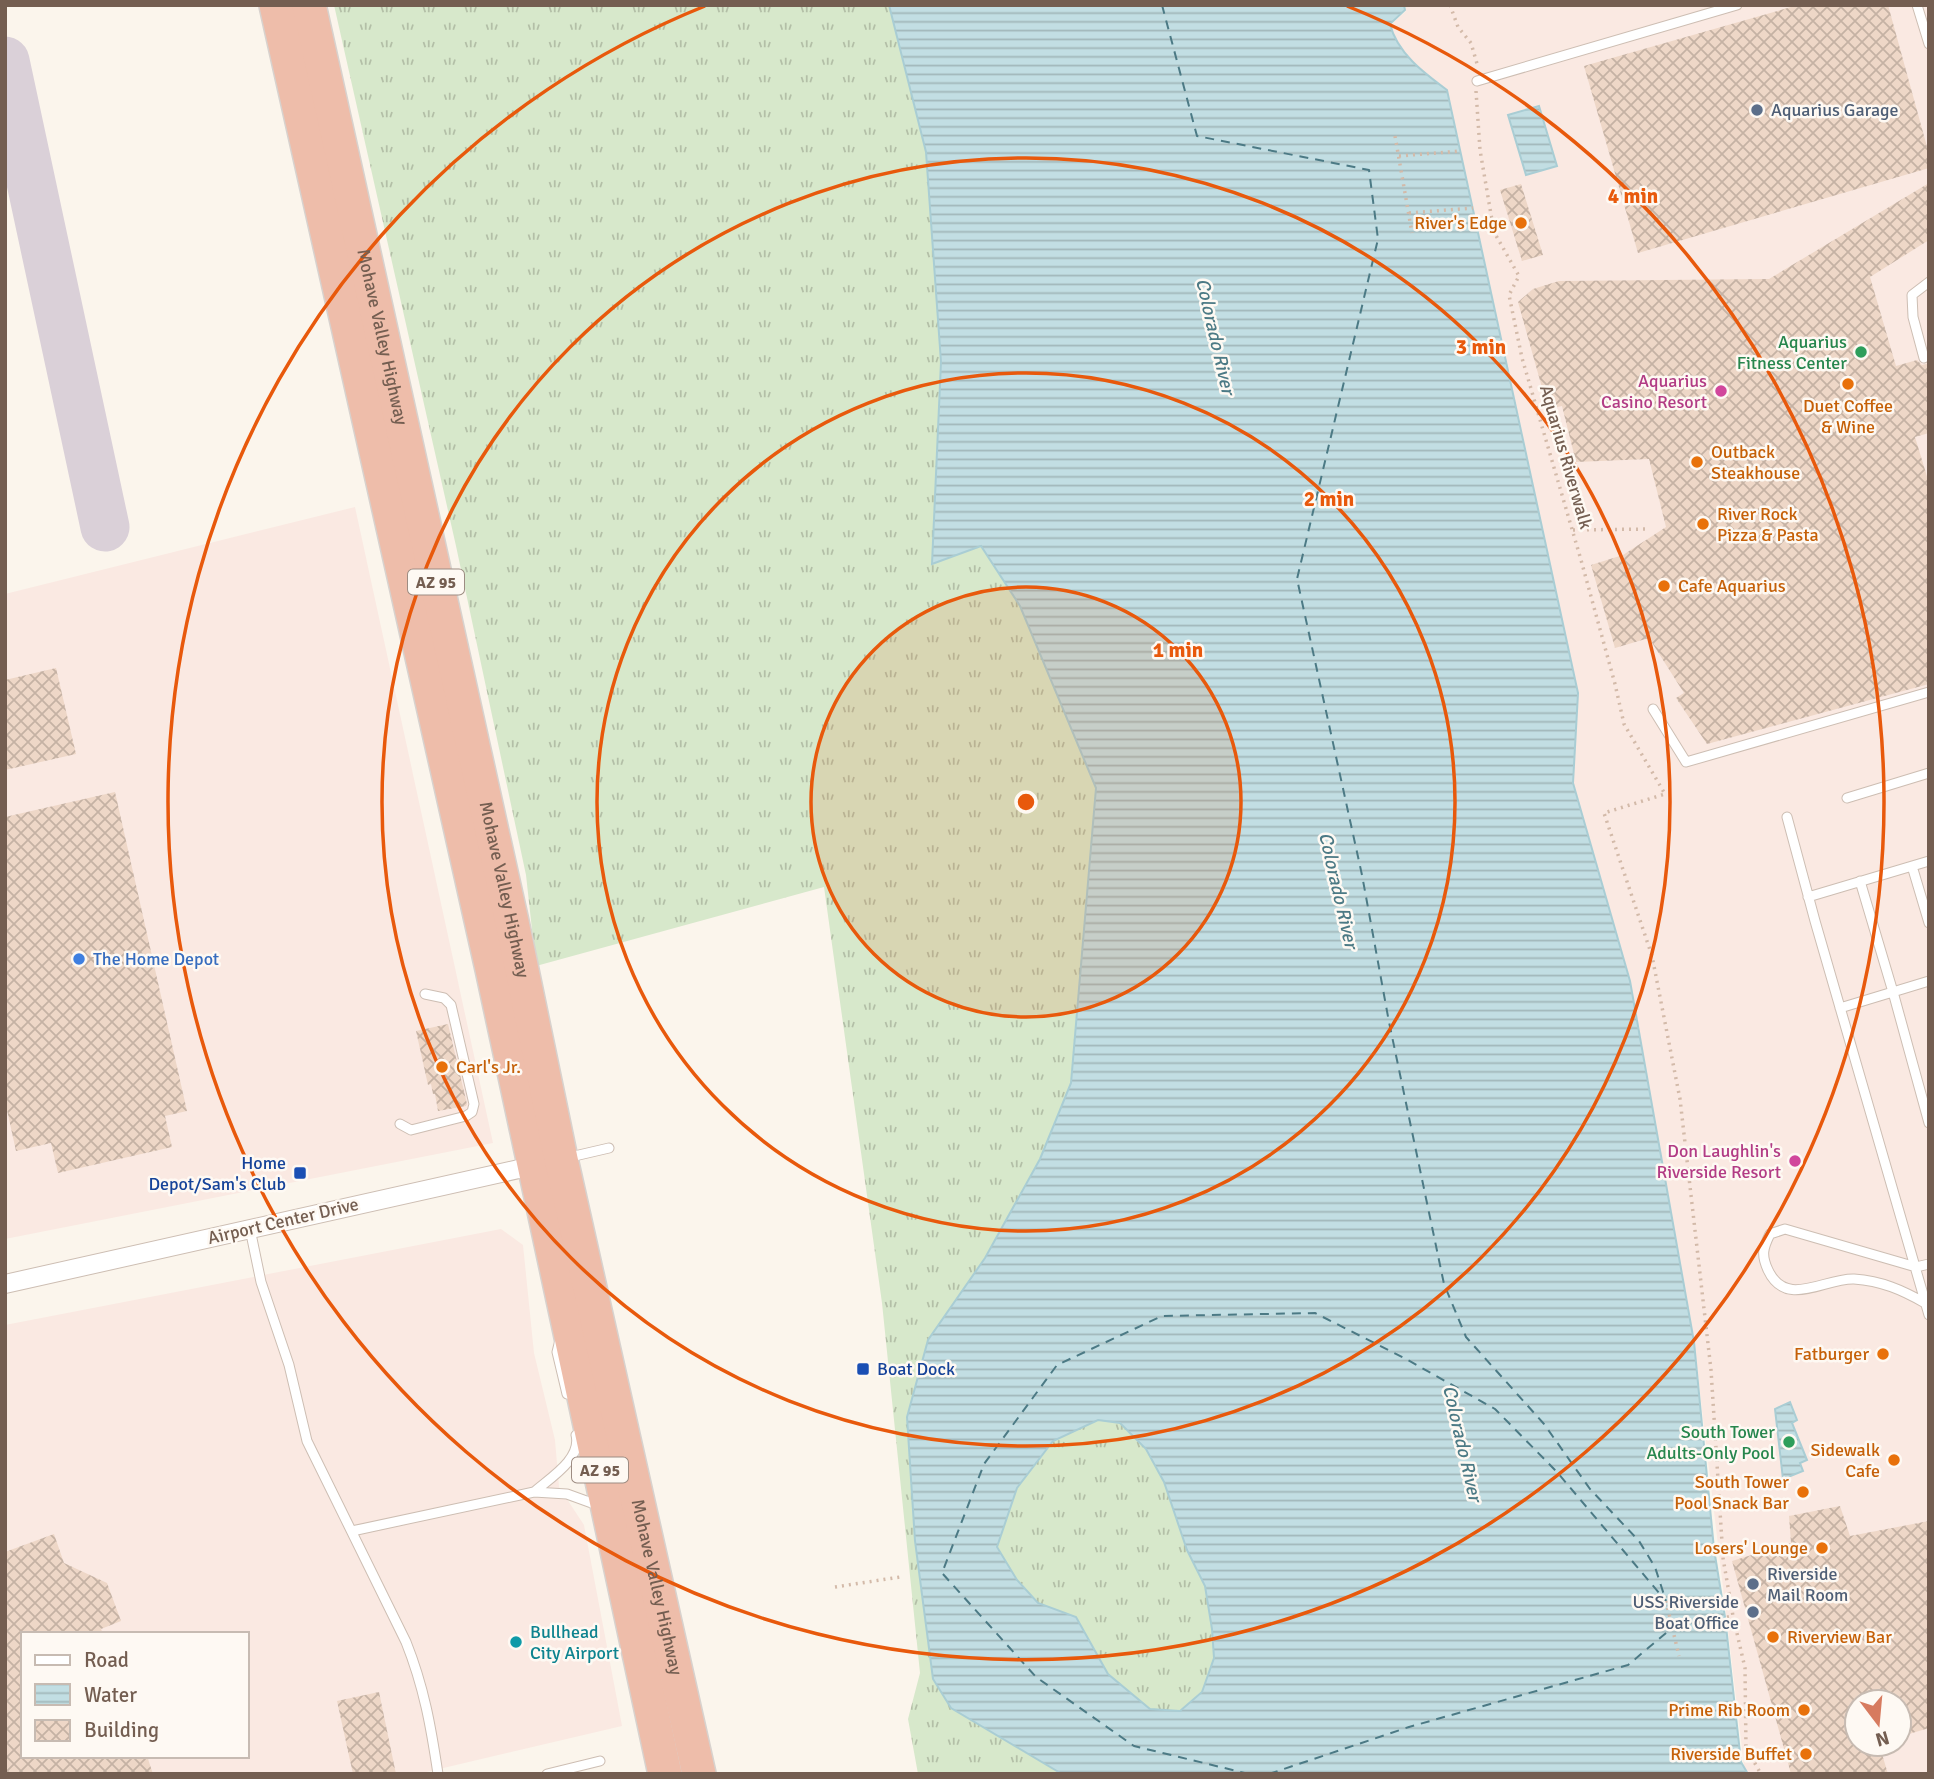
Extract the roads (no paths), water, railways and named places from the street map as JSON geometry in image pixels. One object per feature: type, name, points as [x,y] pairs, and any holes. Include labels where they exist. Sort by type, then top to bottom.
[{"type":"highway","name":"Mohave Valley Highway","points":[[276,5],[498,995],[547,1162],[699,1774]]},
{"type":"highway","name":"Mohave Valley Highway","points":[[309,5],[512,922],[567,1318],[665,1774]]},
{"type":"street","name":"Airport Center Drive","points":[[5,1284],[547,1162]]},
{"type":"lane","points":[[1478,81],[1737,5]]},
{"type":"lane","points":[[1920,6],[1929,44]]},
{"type":"lane","points":[[1924,358],[1913,317],[1912,295],[1929,282]]},
{"type":"lane","points":[[1653,709],[1686,762],[1929,692]]},
{"type":"lane","points":[[1847,798],[1929,773]]},
{"type":"lane","points":[[1787,817],[1929,1315]]},
{"type":"lane","points":[[1808,897],[1929,861]]},
{"type":"lane","points":[[1912,866],[1929,923]]},
{"type":"lane","points":[[1860,881],[1929,1123]]},
{"type":"lane","points":[[1840,1007],[1929,981]]},
{"type":"lane","points":[[400,1124],[411,1130],[466,1116],[472,1112],[474,1104],[451,1005],[444,998],[425,994]]},
{"type":"lane","points":[[547,1162],[609,1148]]},
{"type":"lane","points":[[250,1229],[261,1282],[289,1365],[307,1441],[407,1642],[430,1720],[438,1774]]},
{"type":"lane","points":[[1927,1302],[1894,1286],[1852,1279],[1813,1288],[1785,1289],[1773,1281],[1765,1264],[1763,1248],[1770,1234],[1785,1229],[1916,1267],[1929,1264]]},
{"type":"lane","points":[[567,1318],[556,1352],[569,1404]]},
{"type":"lane","points":[[534,1492],[571,1460],[578,1442],[575,1429]]},
{"type":"lane","points":[[352,1531],[534,1492],[567,1494],[608,1509]]},
{"type":"lane","points":[[547,1774],[600,1761]]},
{"type":"water","name":"Colorado River","points":[[889,5],[1404,5],[1405,10],[1390,24],[1399,44],[1412,62],[1447,90],[1578,693],[1573,783],[1630,981],[1694,1342],[1714,1549],[1725,1617],[1741,1762],[1748,1774],[1062,1774],[951,1708],[933,1679],[915,1541],[907,1417],[928,1340],[985,1258],[1040,1159],[1071,1083],[1096,788],[1020,606],[981,546],[932,564],[941,362],[926,152]],"holes":[[[1098,1420],[1120,1423],[1146,1449],[1164,1482],[1187,1550],[1205,1586],[1214,1658],[1202,1692],[1180,1711],[1150,1709],[1108,1674],[1076,1617],[1038,1603],[1017,1580],[997,1547],[1017,1488],[1053,1441]]]},
{"type":"water","points":[[1539,106],[1557,166],[1526,175],[1508,115]]},
{"type":"water","name":"South Tower Adults-Only Pool","points":[[1790,1402],[1797,1420],[1792,1423],[1807,1460],[1800,1463],[1803,1471],[1783,1479],[1775,1409]]},
{"type":"place","name":"Aquarius Garage","points":[[1757,110]]},
{"type":"place","name":"River's Edge","points":[[1521,223]]},
{"type":"place","name":"Aquarius Fitness Center","points":[[1861,352]]},
{"type":"place","name":"Duet Coffee & Wine","points":[[1848,384]]},
{"type":"place","name":"Aquarius Casino Resort","points":[[1721,391]]},
{"type":"place","name":"Outback Steakhouse","points":[[1697,462]]},
{"type":"place","name":"River Rock Pizza & Pasta","points":[[1703,524]]},
{"type":"place","name":"Cafe Aquarius","points":[[1664,586]]},
{"type":"place","name":"The Home Depot","points":[[79,959]]},
{"type":"place","name":"Carl's Jr.","points":[[442,1067]]},
{"type":"place","name":"Don Laughlin's Riverside Resort","points":[[1795,1161]]},
{"type":"place","name":"Home Depot/Sam's Club","points":[[300,1173]]},
{"type":"place","name":"Fatburger","points":[[1883,1354]]},
{"type":"place","name":"Boat Dock","points":[[863,1369]]},
{"type":"place","name":"South Tower Adults-Only Pool","points":[[1789,1442]]},
{"type":"place","name":"Sidewalk Cafe","points":[[1894,1460]]},
{"type":"place","name":"South Tower Pool Snack Bar","points":[[1803,1492]]},
{"type":"place","name":"Losers' Lounge","points":[[1822,1548]]},
{"type":"place","name":"Riverside Mail Room","points":[[1753,1584]]},
{"type":"place","name":"USS Riverside Boat Office","points":[[1753,1612]]},
{"type":"place","name":"Riverview Bar","points":[[1773,1637]]},
{"type":"place","name":"Bullhead City Airport","points":[[516,1642]]},
{"type":"place","name":"Prime Rib Room","points":[[1804,1710]]},
{"type":"place","name":"Riverside Buffet","points":[[1806,1754]]}]
